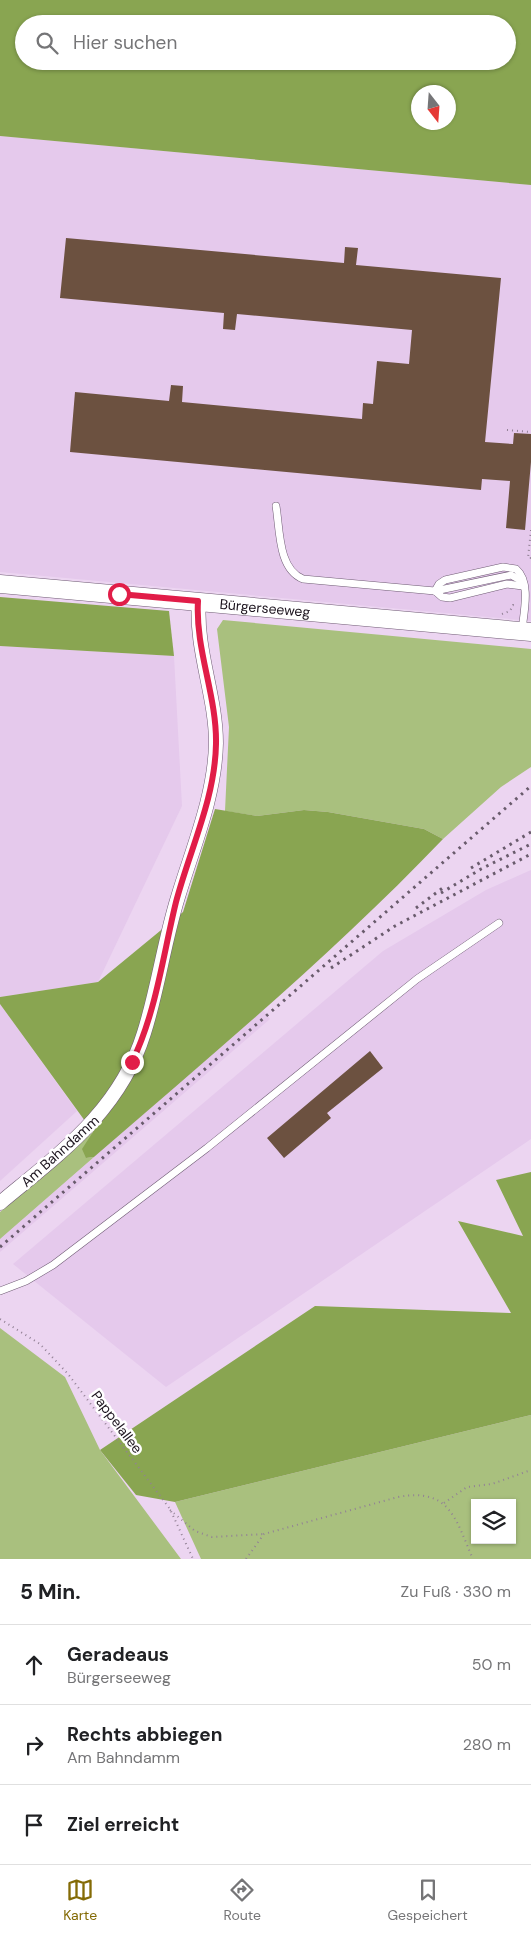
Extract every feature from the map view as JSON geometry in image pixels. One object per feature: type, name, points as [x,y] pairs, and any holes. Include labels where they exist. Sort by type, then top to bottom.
[{"type":"street","name":"Bürgerseeweg","points":[[0,584],[526,631]]},
{"type":"street","name":"Am Bahndamm","points":[[0,1203],[77,1139],[98,1117],[128,1072],[144,1035],[177,900],[204,812],[213,772],[216,744],[214,715],[198,623],[198,601]]},
{"type":"lane","points":[[276,506],[287,565],[295,576],[303,579],[435,591],[442,596],[450,598],[508,584],[526,589]]},
{"type":"lane","points":[[435,591],[439,584],[445,580],[510,566],[520,573],[526,589],[524,606],[526,631]]},
{"type":"lane","points":[[0,1291],[26,1281],[52,1265],[207,1148],[417,979],[498,923]]},
{"type":"path","points":[[507,430],[531,432]]},
{"type":"path","points":[[531,530],[528,558],[531,558]]},
{"type":"path","points":[[500,615],[510,611],[513,605],[524,606]]},
{"type":"path","name":"Pappelallee","points":[[0,1319],[40,1344],[68,1374],[170,1510],[193,1559]]},
{"type":"path","points":[[444,1504],[467,1486],[492,1484],[531,1470]]},
{"type":"path","points":[[170,1510],[195,1531],[212,1537],[264,1534],[407,1495],[424,1496],[444,1504],[458,1520],[473,1559]]},
{"type":"path","points":[[246,1559],[264,1534]]},
{"type":"shaded area","points":[[0,136],[531,185],[531,621],[0,572]]},
{"type":"shaded area","points":[[0,646],[174,656],[182,806],[98,982],[0,997]]},
{"type":"shaded area","points":[[531,870],[531,1139],[166,1387],[13,1264],[383,951],[486,890]]},
{"type":"shaded area","points":[[0,1004],[77,1111],[0,1181]]},
{"type":"shaded area","points":[[263,1010],[270,1019],[0,1252],[0,1239]]},
{"type":"green space","points":[[0,0],[531,0],[531,185],[0,136]]},
{"type":"green space","points":[[0,597],[169,611],[174,656],[0,646]]},
{"type":"green space","points":[[223,620],[531,649],[531,767],[501,787],[443,839],[424,829],[328,812],[304,810],[257,816],[225,811],[229,727],[217,629]]},
{"type":"green space","points":[[215,809],[257,816],[304,810],[328,812],[424,829],[443,839],[316,963],[94,1157],[86,1158],[82,1149],[93,1132],[0,1004],[0,997],[98,982],[183,912]]},
{"type":"green space","points":[[93,1132],[86,1158],[94,1157],[0,1239],[0,1212]]},
{"type":"green space","points":[[531,1172],[531,1415],[175,1502],[136,1495],[100,1450],[315,1306],[511,1313],[458,1221],[523,1236],[496,1180]]},
{"type":"green space","points":[[0,1328],[65,1377],[100,1450],[181,1559],[0,1559]]},
{"type":"green space","points":[[531,1415],[531,1559],[201,1559],[175,1502]]},
{"type":"building","points":[[66,238],[344,263],[345,247],[358,248],[356,265],[501,278],[485,442],[513,444],[514,433],[531,434],[531,462],[525,530],[506,528],[510,481],[482,479],[481,490],[70,452],[75,392],[169,401],[171,385],[183,386],[182,402],[362,419],[363,403],[373,404],[377,361],[409,364],[412,330],[237,314],[235,330],[223,329],[224,313],[60,298]]},
{"type":"building","points":[[370,1051],[383,1068],[327,1113],[331,1118],[284,1158],[267,1138]]},
{"type":"railway","points":[[0,1247],[531,786]]},
{"type":"railway","points":[[471,868],[531,832]]},
{"type":"railway","points":[[441,893],[481,869],[531,844]]},
{"type":"railway","points":[[331,968],[395,926],[531,854]]},
{"type":"railway","points":[[416,908],[444,887]]},
{"type":"route","points":[[119,594],[198,601],[197,618],[213,701],[216,744],[211,785],[204,812],[177,900],[144,1035],[132,1062]]}]
